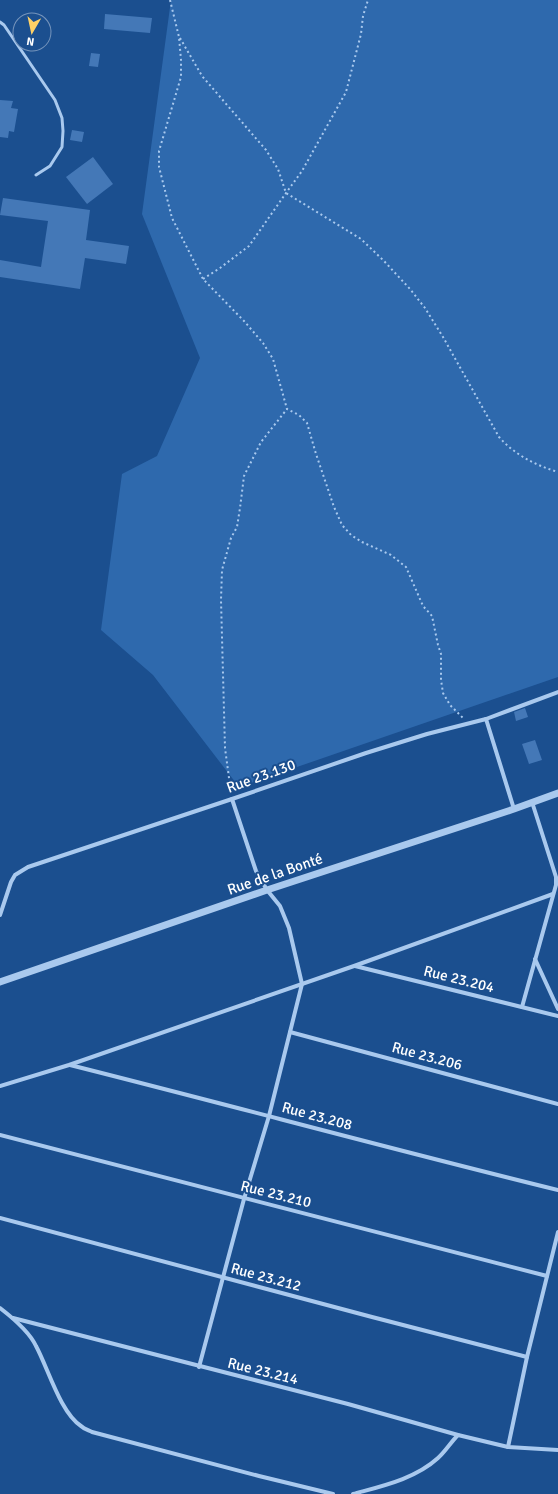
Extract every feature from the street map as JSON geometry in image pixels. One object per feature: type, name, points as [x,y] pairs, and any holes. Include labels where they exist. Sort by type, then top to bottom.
[{"type":"street","name":"Rue 23.130","points":[[0,914],[11,882],[15,875],[28,867],[366,753],[427,734],[486,719],[558,692]]},
{"type":"street","points":[[486,719],[514,809]]},
{"type":"street","name":"Rue de la Bonté","points":[[0,982],[267,890],[514,809],[558,793]]},
{"type":"street","points":[[199,1367],[244,1198],[269,1116],[302,984],[289,928],[280,906],[267,890],[256,871],[232,799]]},
{"type":"street","points":[[522,1007],[553,894],[556,877],[532,802]]},
{"type":"street","points":[[0,1086],[69,1065],[354,966],[553,894]]},
{"type":"street","points":[[0,904],[0,914]]},
{"type":"street","points":[[535,959],[558,1009]]},
{"type":"street","name":"Rue 23.204","points":[[354,966],[558,1016]]},
{"type":"street","name":"Rue 23.206","points":[[290,1032],[558,1104]]},
{"type":"street","name":"Rue 23.208","points":[[69,1065],[424,1157],[558,1190]]},
{"type":"street","name":"Rue 23.210","points":[[0,1136],[547,1276]]},
{"type":"street","name":"Rue 23.212","points":[[0,1218],[222,1278],[527,1357]]},
{"type":"street","points":[[508,1447],[527,1357],[558,1232]]},
{"type":"street","points":[[0,1308],[13,1318],[36,1345],[64,1406],[71,1417],[81,1427],[92,1432],[333,1494]]},
{"type":"street","name":"Rue 23.214","points":[[13,1318],[199,1367],[348,1404],[458,1435],[508,1447],[558,1450]]},
{"type":"street","points":[[353,1494],[407,1477],[425,1468],[438,1458],[458,1435]]},
{"type":"lane","points":[[0,22],[4,25],[55,100],[62,118],[62,147],[50,166],[36,175]]},
{"type":"path","points":[[170,0],[179,37],[181,77],[159,151],[159,167],[172,218],[203,279],[244,321],[263,343],[273,358],[287,409],[299,415],[307,423],[334,507],[342,525],[351,535],[362,542],[391,555],[406,566],[423,606],[432,616],[441,654],[441,680],[443,693],[450,705],[469,724]]},
{"type":"path","points":[[203,279],[249,246],[302,171],[346,92],[368,0]]},
{"type":"path","points":[[179,37],[202,76],[266,150],[278,169],[286,192],[361,239],[410,289],[425,308],[444,337],[499,437],[508,448],[535,464],[558,472]]},
{"type":"path","points":[[232,799],[226,748],[221,600],[222,570],[231,538],[237,527],[244,476],[262,442],[287,409]]},
{"type":"shaded area","points":[[171,0],[558,0],[558,677],[239,787],[153,675],[101,630],[122,474],[157,456],[200,358],[142,214]]},
{"type":"building","points":[[105,14],[152,18],[150,33],[104,29]]},
{"type":"building","points":[[91,53],[100,54],[98,67],[89,66]]},
{"type":"building","points":[[0,100],[13,101],[11,108],[18,109],[14,132],[9,131],[8,138],[0,137]]},
{"type":"building","points":[[72,130],[84,132],[82,142],[70,140]]},
{"type":"building","points":[[93,157],[113,184],[87,204],[66,177]]},
{"type":"building","points":[[3,198],[90,210],[86,240],[129,246],[126,264],[85,258],[80,289],[0,277],[0,260],[41,267],[48,221],[0,215]]},
{"type":"building","points":[[525,708],[528,717],[516,721],[514,712]]},
{"type":"building","points":[[535,740],[542,760],[529,764],[522,744]]}]
